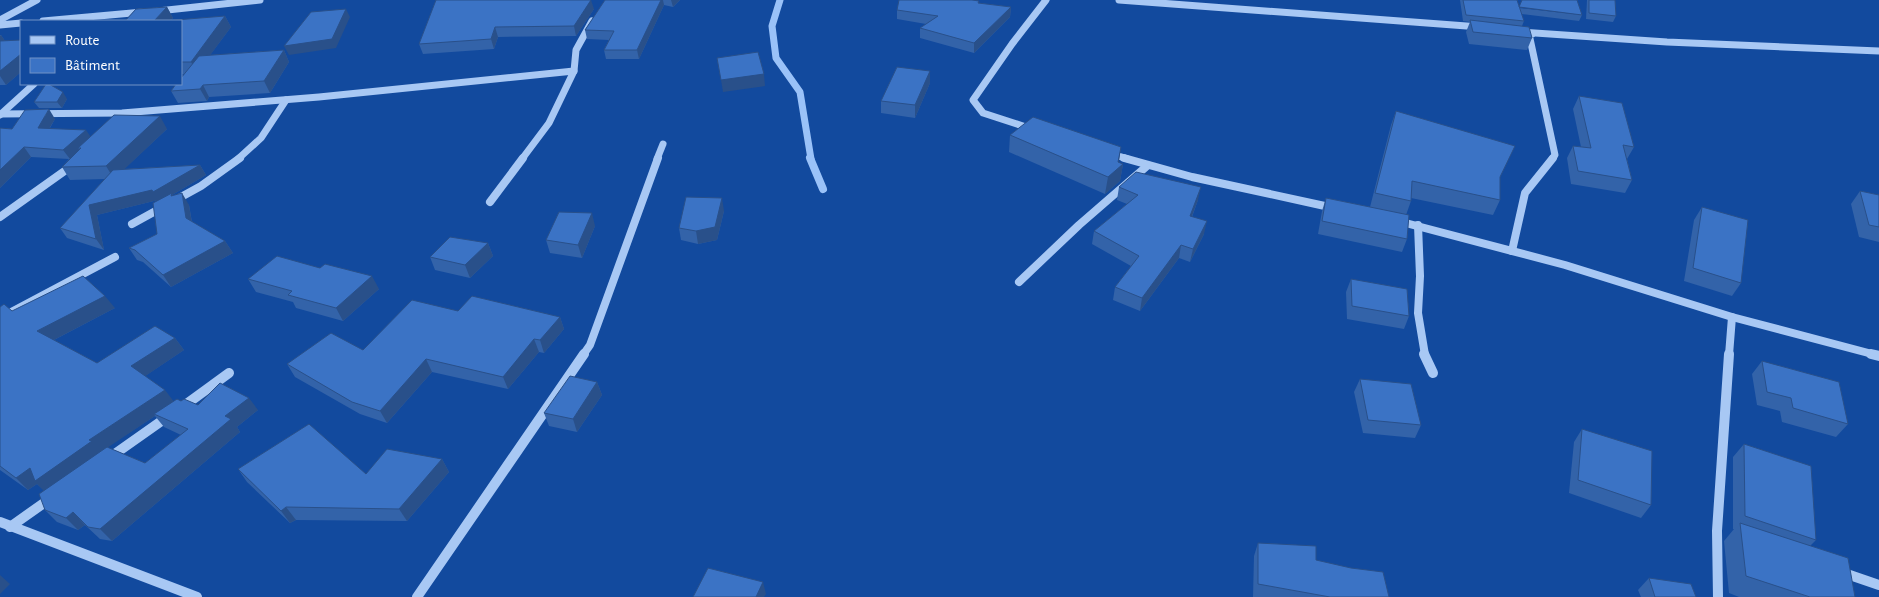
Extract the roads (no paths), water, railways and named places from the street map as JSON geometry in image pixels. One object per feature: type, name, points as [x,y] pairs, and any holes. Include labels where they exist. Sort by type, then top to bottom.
[{"type":"street","points":[[0,20],[37,0]]},
{"type":"street","points":[[56,20],[260,0]]},
{"type":"street","points":[[1040,131],[983,113],[973,100],[1012,44],[1046,0]]},
{"type":"street","points":[[1118,0],[1486,28]]},
{"type":"street","points":[[490,202],[549,123],[574,71],[576,50],[583,34],[598,11]]},
{"type":"street","points":[[105,20],[110,16]]},
{"type":"street","points":[[0,25],[20,23]]},
{"type":"street","points":[[1514,31],[1543,34]]},
{"type":"street","points":[[1512,251],[1525,193],[1555,155],[1529,34],[1879,51]]},
{"type":"street","points":[[0,114],[122,113],[286,100],[574,71]]},
{"type":"street","points":[[0,114],[33,85]]},
{"type":"street","points":[[132,224],[166,206],[235,163],[260,139],[286,100]]},
{"type":"street","points":[[116,120],[122,113]]},
{"type":"street","points":[[416,597],[590,345],[664,144]]},
{"type":"street","points":[[1101,150],[1147,166],[1216,183],[1341,209]]},
{"type":"street","points":[[0,217],[78,161]]},
{"type":"street","points":[[1019,282],[1078,225],[1147,166]]},
{"type":"street","points":[[1389,219],[1418,225],[1565,265],[1732,317],[1879,356]]},
{"type":"street","points":[[1418,225],[1420,276],[1418,313],[1422,352],[1433,373]]},
{"type":"street","points":[[0,318],[115,257]]},
{"type":"street","points":[[1718,597],[1732,317]]},
{"type":"street","points":[[100,464],[230,373]]},
{"type":"street","points":[[5,524],[59,493]]},
{"type":"street","points":[[5,524],[197,597]]},
{"type":"street","points":[[1834,570],[1879,585]]},
{"type":"waterway","points":[[780,0],[772,26],[776,58],[800,92],[811,159]]},
{"type":"waterway","points":[[810,158],[823,189]]}]
